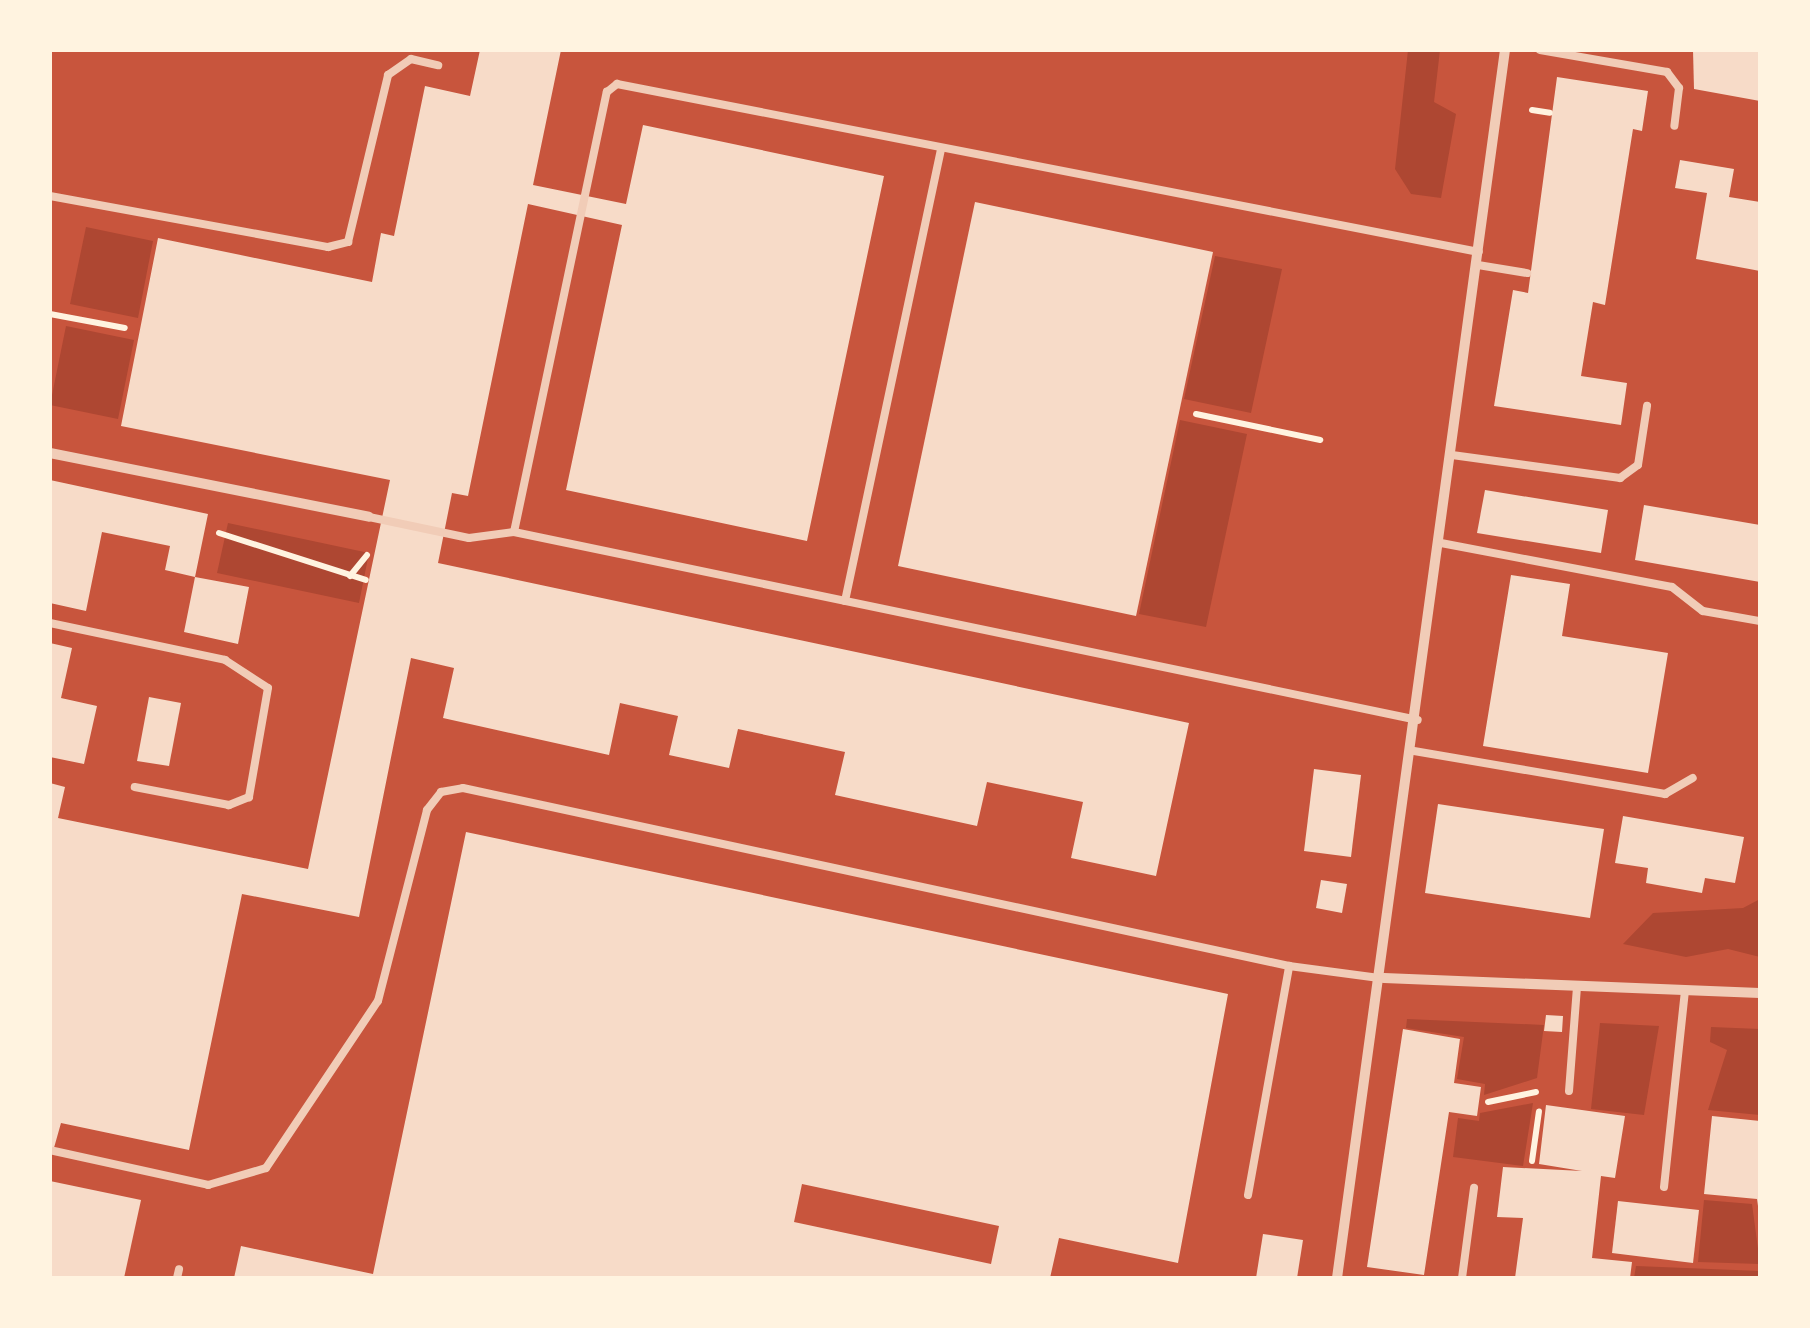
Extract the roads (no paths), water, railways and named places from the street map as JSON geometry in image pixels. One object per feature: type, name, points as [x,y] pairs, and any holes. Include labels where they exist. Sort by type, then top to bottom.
[{"type":"street","points":[[1337,1278],[1384,978],[1505,50]]},
{"type":"street","points":[[50,453],[369,517]]},
{"type":"street","points":[[1384,978],[1760,993]]},
{"type":"lane","points":[[1540,50],[1667,72],[1679,88],[1674,126]]},
{"type":"lane","points":[[50,196],[328,247],[348,242],[388,75],[411,59],[438,64]]},
{"type":"lane","points":[[514,532],[606,92],[617,84],[1479,252]]},
{"type":"lane","points":[[846,602],[941,148]]},
{"type":"lane","points":[[1478,265],[1526,273]]},
{"type":"lane","points":[[1452,455],[1620,478],[1638,465],[1646,406]]},
{"type":"lane","points":[[369,517],[469,538],[514,532],[1418,720]]},
{"type":"lane","points":[[1440,542],[1672,588],[1702,610],[1760,621]]},
{"type":"lane","points":[[50,623],[225,660],[268,688],[249,797],[229,805],[135,787]]},
{"type":"lane","points":[[1414,751],[1666,794],[1693,778]]},
{"type":"lane","points":[[54,1151],[208,1185],[266,1168],[378,1001],[427,810],[442,792],[464,788],[1288,966],[1384,978]]},
{"type":"lane","points":[[1248,1195],[1288,966]]},
{"type":"lane","points":[[1568,1091],[1577,986]]},
{"type":"lane","points":[[1664,1187],[1685,990]]},
{"type":"lane","points":[[1462,1278],[1474,1188]]}]
